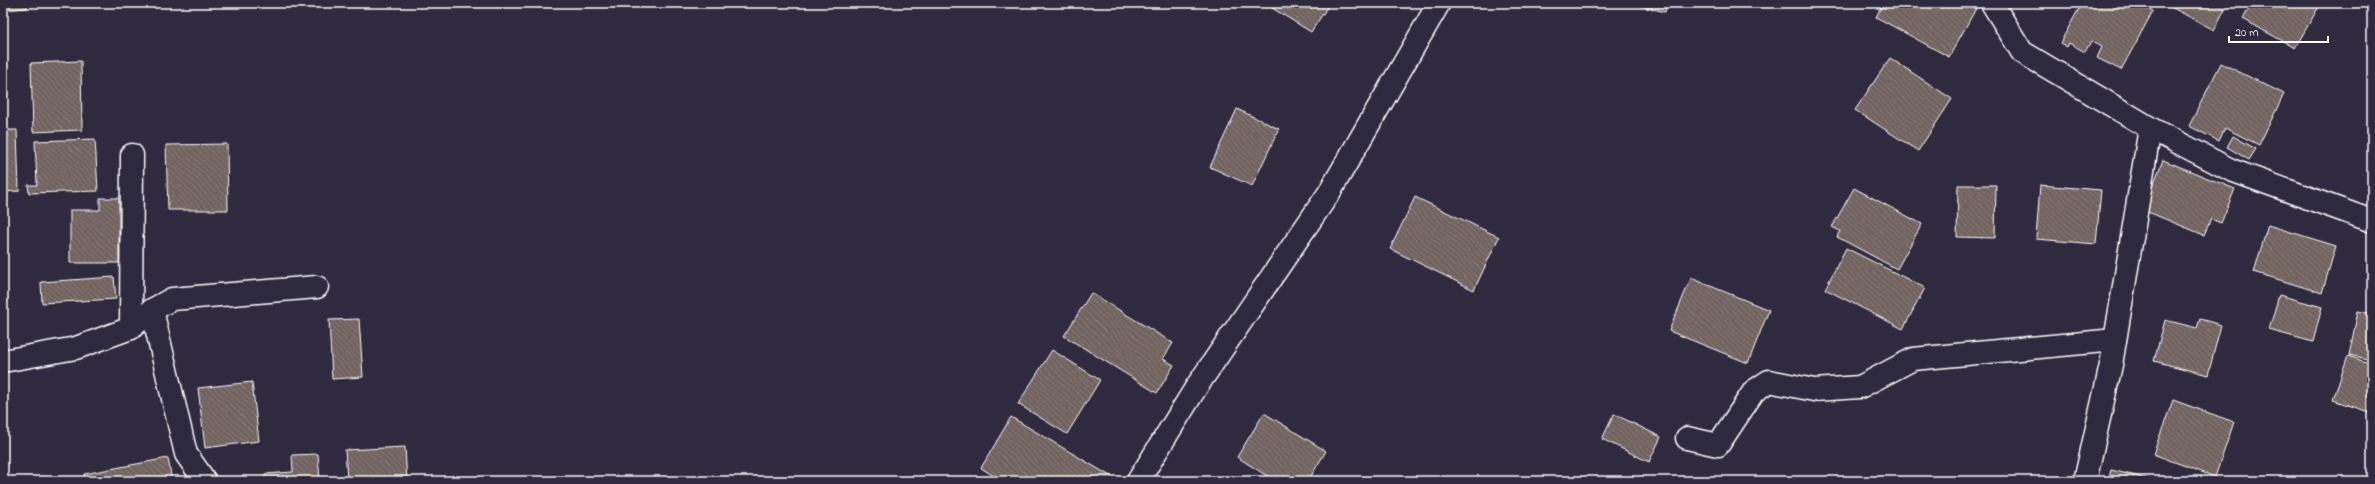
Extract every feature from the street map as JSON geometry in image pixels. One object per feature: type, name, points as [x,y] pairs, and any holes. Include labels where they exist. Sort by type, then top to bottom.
[{"type":"street","points":[[1138,481],[1197,386],[1329,194],[1439,3]]},
{"type":"street","points":[[1992,3],[2022,52],[2150,128],[2231,170],[2372,221]]},
{"type":"street","points":[[2085,481],[2115,340],[2150,128]]},
{"type":"street","points":[[132,155],[132,328]]},
{"type":"street","points":[[3,361],[76,348],[132,328],[152,310],[172,299],[317,287]]},
{"type":"street","points":[[152,310],[186,454],[204,481]]},
{"type":"street","points":[[1687,438],[1718,445],[1754,391],[1769,381],[1814,390],[1860,387],[1913,359],[2065,343],[2115,340]]},
{"type":"building","points":[[3,3],[27,3],[27,8],[3,10]]},
{"type":"building","points":[[1264,3],[1330,3],[1311,32]]},
{"type":"building","points":[[1628,3],[1667,3],[1665,12]]},
{"type":"building","points":[[1883,3],[1975,3],[1978,5],[1949,57],[1876,17]]},
{"type":"building","points":[[2082,3],[2125,3],[2136,8],[2139,3],[2153,11],[2121,70],[2097,58],[2102,47],[2091,41],[2085,52],[2069,43],[2067,47],[2060,43]]},
{"type":"building","points":[[2171,3],[2228,3],[2214,30],[2169,6]]},
{"type":"building","points":[[2252,3],[2321,3],[2295,48],[2243,19]]},
{"type":"building","points":[[1890,58],[1952,99],[1918,151],[1855,110]]},
{"type":"building","points":[[81,61],[82,130],[33,132],[31,63]]},
{"type":"building","points":[[2221,63],[2284,94],[2259,145],[2225,128],[2219,141],[2189,126]]},
{"type":"building","points":[[1237,109],[1279,129],[1252,186],[1210,167]]},
{"type":"building","points":[[3,130],[17,130],[19,191],[3,192]]},
{"type":"building","points":[[2233,136],[2256,149],[2249,160],[2227,147]]},
{"type":"building","points":[[95,139],[98,191],[29,193],[28,185],[37,185],[35,141]]},
{"type":"building","points":[[227,144],[228,210],[168,210],[166,145]]},
{"type":"building","points":[[2163,160],[2235,189],[2221,223],[2211,219],[2204,235],[2143,210]]},
{"type":"building","points":[[1958,185],[1996,185],[1995,238],[1957,237]]},
{"type":"building","points":[[2040,185],[2101,190],[2096,244],[2036,239]]},
{"type":"building","points":[[1854,188],[1922,224],[1897,269],[1837,237],[1840,231],[1832,227]]},
{"type":"building","points":[[1415,197],[1499,237],[1474,290],[1390,249]]},
{"type":"building","points":[[100,198],[119,198],[119,263],[70,263],[70,210],[100,210]]},
{"type":"building","points":[[2268,225],[2336,246],[2322,293],[2254,272]]},
{"type":"building","points":[[1846,248],[1925,288],[1903,329],[1825,289]]},
{"type":"building","points":[[114,277],[116,299],[42,303],[41,282]]},
{"type":"building","points":[[1691,278],[1769,310],[1748,363],[1669,331]]},
{"type":"building","points":[[1091,293],[1173,343],[1163,359],[1174,365],[1157,393],[1064,336]]},
{"type":"building","points":[[2279,295],[2322,307],[2313,342],[2269,330]]},
{"type":"building","points":[[2358,311],[2372,314],[2372,360],[2349,355]]},
{"type":"building","points":[[359,319],[363,377],[332,379],[329,320]]},
{"type":"building","points":[[2200,319],[2221,325],[2208,375],[2154,361],[2165,320],[2197,328]]},
{"type":"building","points":[[1052,350],[1100,380],[1067,434],[1018,404]]},
{"type":"building","points":[[2348,356],[2372,364],[2372,413],[2333,400]]},
{"type":"building","points":[[252,382],[259,441],[205,448],[198,388]]},
{"type":"building","points":[[2173,400],[2234,422],[2215,477],[2153,454]]},
{"type":"building","points":[[1264,413],[1326,451],[1308,481],[1275,481],[1237,457]]},
{"type":"building","points":[[1614,414],[1661,437],[1649,462],[1602,439]]},
{"type":"building","points":[[1011,417],[1117,480],[1002,481],[981,468]]},
{"type":"building","points":[[405,447],[407,481],[347,481],[345,450]]},
{"type":"building","points":[[318,454],[320,481],[265,481],[265,474],[293,472],[292,455]]},
{"type":"building","points":[[168,458],[172,481],[85,481],[84,474]]},
{"type":"building","points":[[2111,470],[2157,481],[2108,481]]}]
